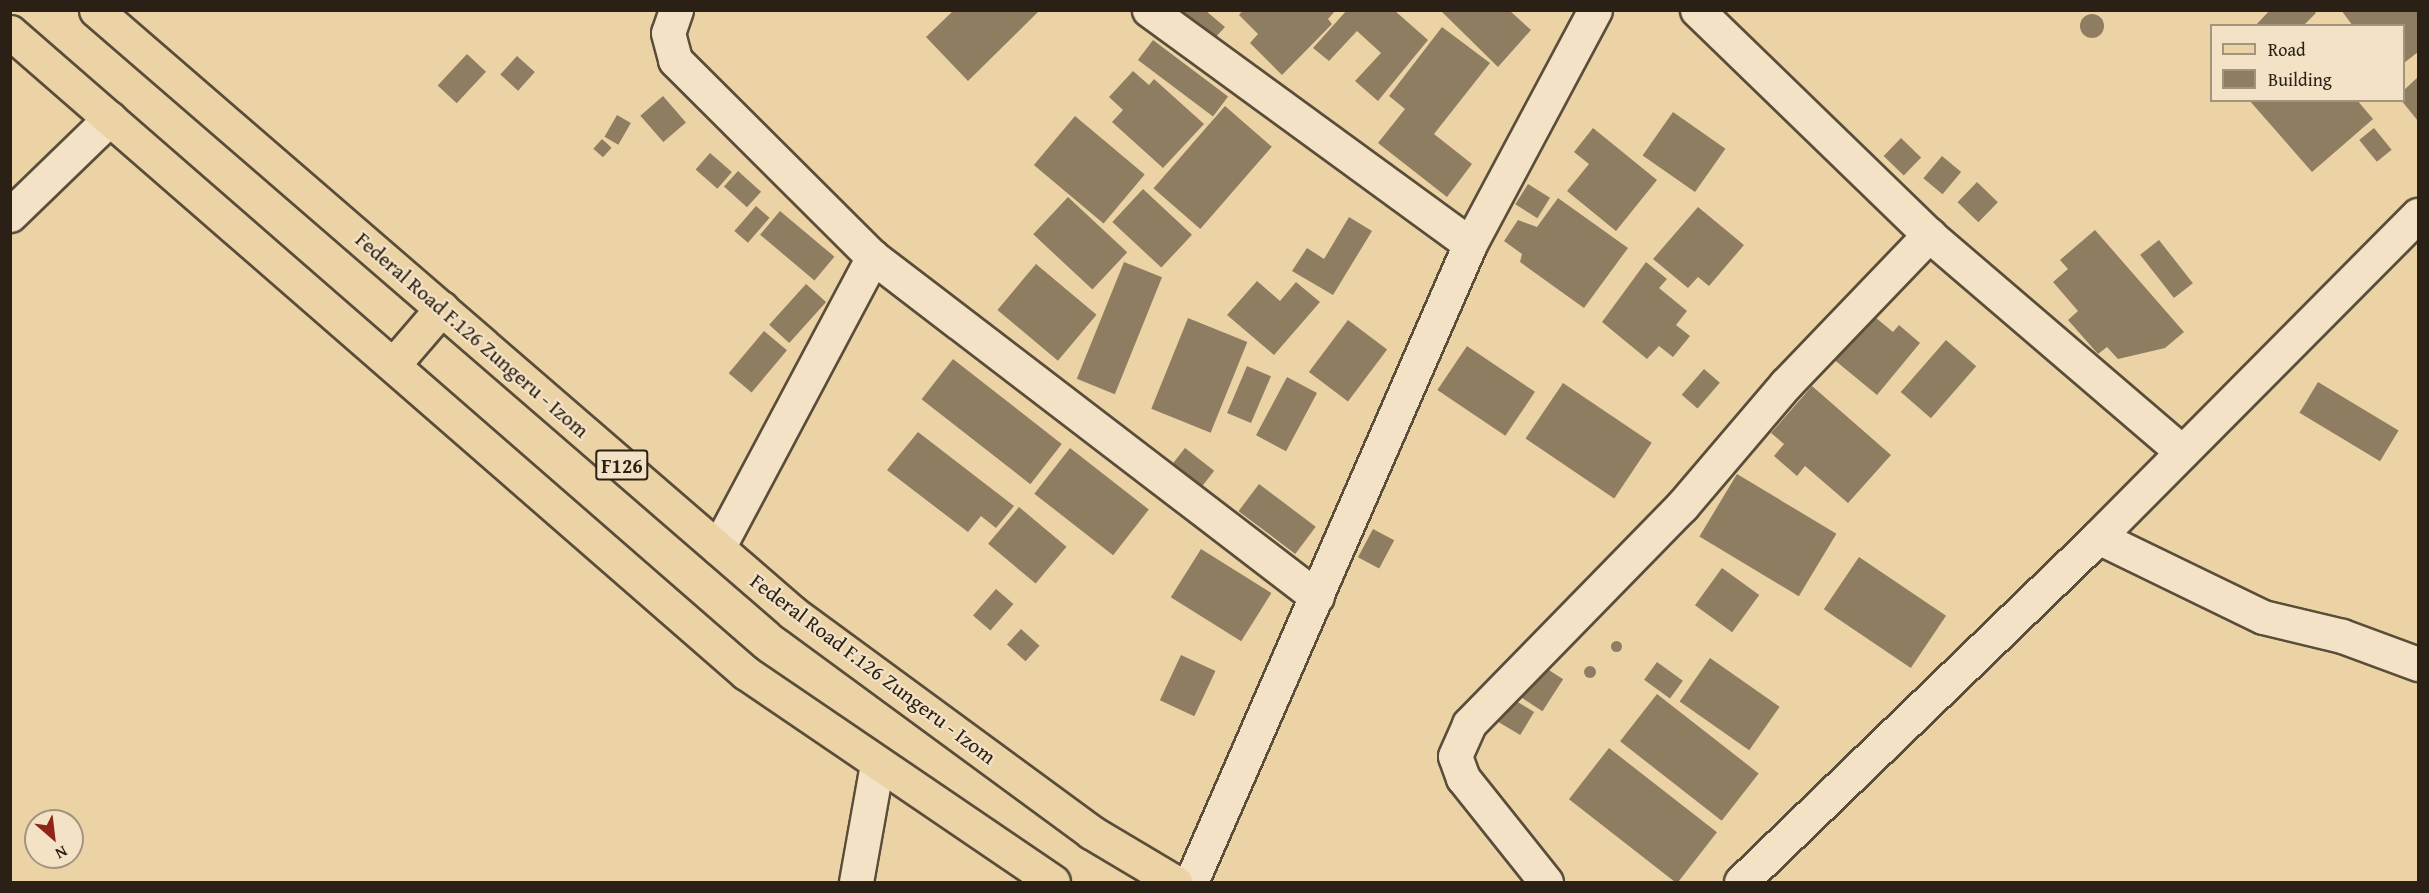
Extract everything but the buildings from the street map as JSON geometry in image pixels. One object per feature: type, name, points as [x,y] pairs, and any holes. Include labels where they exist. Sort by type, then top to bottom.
[{"type":"main road","name":"Federal Road F.126 Zungeru - Izom","points":[[96,10],[793,613],[1091,832],[1176,882]]},
{"type":"main road","points":[[10,32],[746,673],[1053,882]]},
{"type":"main road","points":[[393,365],[442,308]]},
{"type":"street","points":[[676,10],[669,33],[675,60],[873,257],[1317,597]]},
{"type":"street","points":[[1149,10],[1470,244]]},
{"type":"street","points":[[1191,882],[1470,244],[1595,10]]},
{"type":"street","points":[[1697,10],[1929,235],[2181,451]]},
{"type":"street","points":[[10,215],[110,118]]},
{"type":"street","points":[[1742,882],[2098,537],[2418,215]]},
{"type":"street","points":[[1546,882],[1463,778],[1455,756],[1468,724],[1682,506],[1786,384],[1929,235]]},
{"type":"street","points":[[718,548],[873,257]]},
{"type":"street","points":[[2098,537],[2263,617],[2342,636],[2418,664]]},
{"type":"street","points":[[856,882],[877,764]]}]
